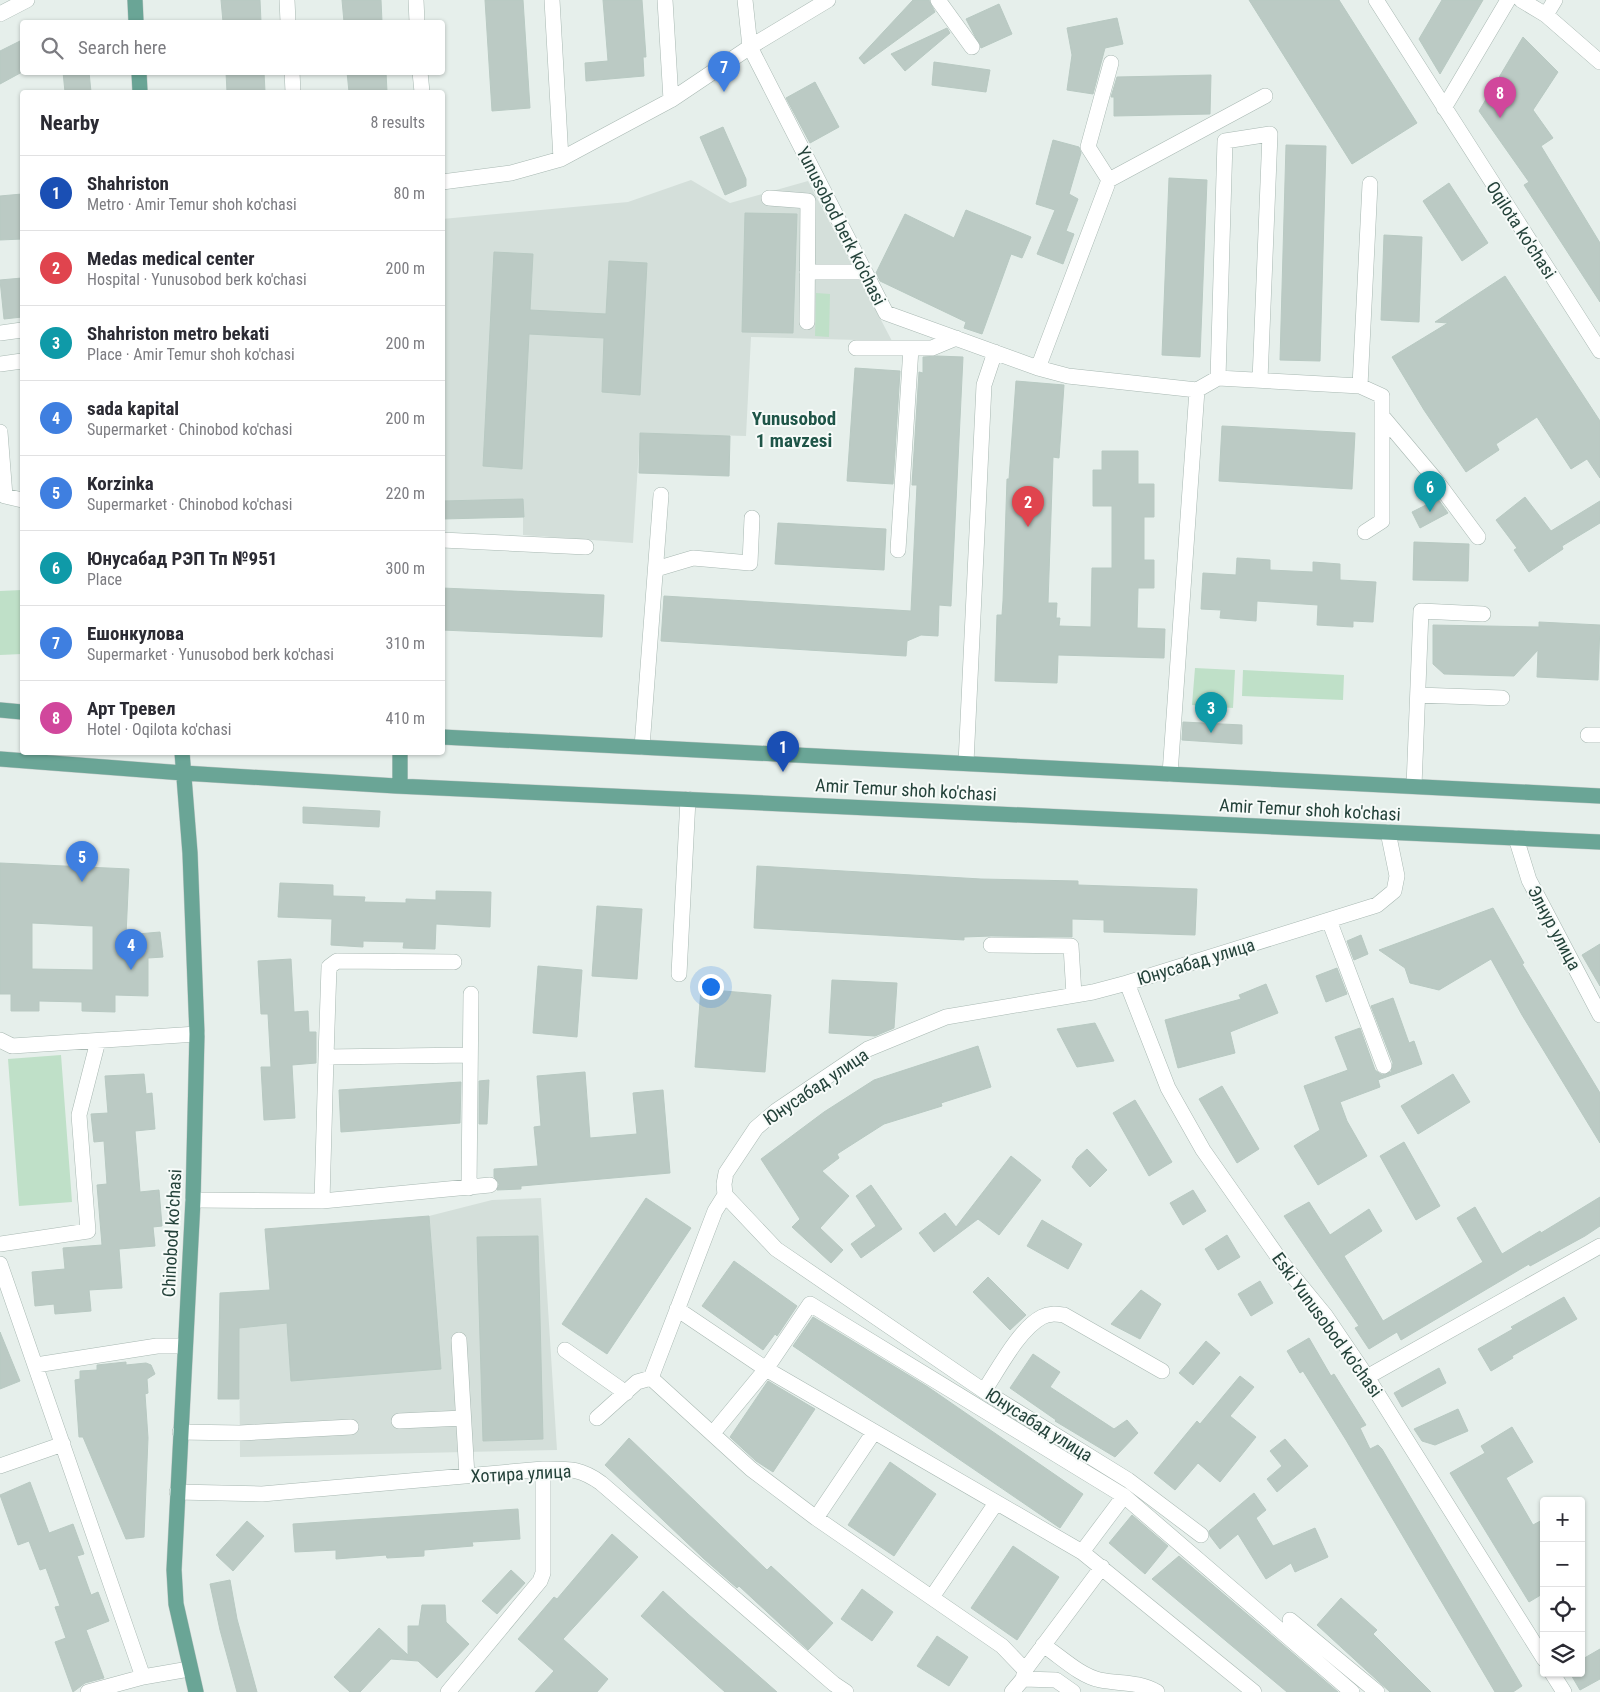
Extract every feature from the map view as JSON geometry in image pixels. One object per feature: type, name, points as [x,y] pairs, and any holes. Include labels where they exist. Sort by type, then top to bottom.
[{"type":"main road","points":[[134,0],[136,20]]},
{"type":"main road","points":[[139,75],[140,90]]},
{"type":"main road","points":[[0,710],[20,712]]},
{"type":"main road","name":"Amir Temur shoh ko'chasi","points":[[445,737],[1600,796]]},
{"type":"main road","name":"Chinobod ko'chasi","points":[[182,755],[190,853],[197,1034],[193,1200],[177,1492],[174,1587],[189,1669],[196,1692]]},
{"type":"main road","points":[[400,755],[400,786]]},
{"type":"main road","name":"Amir Temur shoh ko'chasi","points":[[0,759],[183,773],[400,786],[1600,842]]},
{"type":"street","points":[[0,14],[27,0]]},
{"type":"street","points":[[287,0],[288,20]]},
{"type":"street","points":[[416,0],[417,20]]},
{"type":"street","points":[[552,0],[560,159]]},
{"type":"street","points":[[664,0],[671,100]]},
{"type":"street","points":[[745,0],[750,47]]},
{"type":"street","points":[[445,182],[511,173],[560,159],[671,100],[750,47],[828,0]]},
{"type":"street","points":[[938,0],[972,47]]},
{"type":"street","name":"Oqilota ko'chasi","points":[[1376,0],[1600,351]]},
{"type":"street","points":[[1444,108],[1508,0]]},
{"type":"street","points":[[1521,0],[1546,14],[1600,62]]},
{"type":"street","points":[[1546,14],[1555,0]]},
{"type":"street","name":"Yunusobod berk ko'chasi","points":[[750,47],[886,314],[1038,368],[1068,376],[1197,390]]},
{"type":"street","points":[[1109,180],[1088,147],[1111,63]]},
{"type":"street","points":[[292,75],[293,90]]},
{"type":"street","points":[[420,75],[422,90]]},
{"type":"street","points":[[1038,368],[1109,180],[1265,96]]},
{"type":"street","points":[[1218,378],[1225,141],[1270,134],[1260,380]]},
{"type":"street","points":[[1360,386],[1370,184]]},
{"type":"street","points":[[769,198],[808,201],[807,322]]},
{"type":"street","points":[[807,272],[866,272]]},
{"type":"street","points":[[0,333],[20,330]]},
{"type":"street","points":[[856,348],[932,348],[956,338]]},
{"type":"street","points":[[898,550],[911,348]]},
{"type":"street","points":[[966,763],[984,385],[996,352]]},
{"type":"street","points":[[0,364],[20,361]]},
{"type":"street","points":[[1170,774],[1197,390],[1218,378],[1360,386],[1382,396],[1382,521],[1365,532]]},
{"type":"street","points":[[1382,416],[1435,479],[1478,537]]},
{"type":"street","points":[[0,432],[5,496],[20,500]]},
{"type":"street","points":[[642,747],[661,495]]},
{"type":"street","points":[[656,569],[693,558],[750,562],[752,518]]},
{"type":"street","points":[[445,540],[586,547]]},
{"type":"street","points":[[1414,786],[1421,611],[1483,614]]},
{"type":"street","points":[[1418,695],[1502,698]]},
{"type":"street","points":[[679,974],[688,799]]},
{"type":"street","name":"Юнусабад улица","points":[[1201,1535],[1128,1480],[984,1391],[776,1249],[725,1194],[726,1173],[756,1128],[776,1111],[868,1050],[946,1017],[1127,984],[1377,905],[1394,892],[1397,876],[1388,832]]},
{"type":"street","name":"Элнур улица","points":[[1516,838],[1528,880],[1600,1015]]},
{"type":"street","points":[[1329,920],[1384,1066]]},
{"type":"street","points":[[991,945],[1071,946],[1074,995]]},
{"type":"street","points":[[322,1201],[329,967],[337,961],[454,962]]},
{"type":"street","name":"Eski Yunusobod ko'chasi","points":[[1127,984],[1168,1088],[1203,1150],[1283,1264],[1324,1315],[1367,1376],[1540,1653]]},
{"type":"street","points":[[468,1188],[471,994]]},
{"type":"street","points":[[0,1040],[12,1046],[197,1034]]},
{"type":"street","points":[[0,1244],[88,1231],[79,1115],[98,1041]]},
{"type":"street","points":[[326,1057],[470,1055]]},
{"type":"street","points":[[193,1200],[322,1201],[490,1185]]},
{"type":"street","points":[[651,1378],[715,1211],[725,1194]]},
{"type":"street","points":[[1367,1376],[1600,1246]]},
{"type":"street","points":[[0,1264],[143,1676]]},
{"type":"street","points":[[713,1433],[766,1369],[810,1304],[1124,1496],[1352,1692]]},
{"type":"street","points":[[677,1309],[766,1369],[1082,1552],[1254,1692]]},
{"type":"street","points":[[984,1391],[1022,1336],[1040,1318],[1052,1314],[1064,1315],[1162,1370]]},
{"type":"street","points":[[459,1340],[467,1476]]},
{"type":"street","points":[[36,1365],[157,1346],[185,1346]]},
{"type":"street","points":[[565,1350],[626,1393]]},
{"type":"street","points":[[597,1418],[637,1382],[651,1378]]},
{"type":"street","points":[[651,1378],[751,1469],[816,1518],[1002,1646],[1024,1675],[1056,1680],[1073,1692]]},
{"type":"street","points":[[399,1421],[463,1418]]},
{"type":"street","points":[[180,1432],[240,1433],[351,1427]]},
{"type":"street","points":[[816,1518],[874,1432]]},
{"type":"street","points":[[0,1466],[63,1444]]},
{"type":"street","points":[[448,1692],[540,1581],[543,1573],[543,1469]]},
{"type":"street","name":"Хотира улица","points":[[177,1492],[262,1494],[543,1469],[574,1469],[587,1473],[602,1484],[834,1684],[846,1692]]},
{"type":"street","points":[[1082,1552],[1124,1496]]},
{"type":"street","points":[[932,1597],[996,1503]]},
{"type":"street","points":[[1012,1692],[1102,1567]]},
{"type":"street","points":[[1290,1620],[1377,1692]]},
{"type":"street","points":[[1044,1645],[1081,1671],[1099,1680],[1138,1683],[1157,1692]]},
{"type":"street","points":[[88,1692],[143,1676],[189,1669]]},
{"type":"street","points":[[1555,1677],[1564,1692]]},
{"type":"shaded area","points":[[691,180],[730,203],[808,181],[892,341],[751,337],[746,436],[640,433],[633,543],[523,535],[523,499],[445,501],[445,219],[628,202]]},
{"type":"shaded area","points":[[541,1198],[557,1450],[240,1457],[239,1328],[261,1325],[260,1291],[434,1277],[429,1216],[492,1200]]},
{"type":"green space","points":[[816,293],[830,294],[829,337],[815,336]]},
{"type":"green space","points":[[20,590],[20,654],[0,655],[0,591]]},
{"type":"green space","points":[[1195,668],[1235,670],[1233,708],[1192,705]]},
{"type":"green space","points":[[1243,670],[1344,675],[1343,700],[1242,696]]},
{"type":"green space","points":[[61,1055],[72,1202],[19,1206],[8,1059]]},
{"type":"building","points":[[221,0],[260,0],[261,20],[223,20]]},
{"type":"building","points":[[342,0],[381,0],[382,20],[344,20]]},
{"type":"building","points":[[485,0],[523,0],[530,108],[492,111]]},
{"type":"building","points":[[603,0],[642,0],[646,57],[643,57],[644,76],[586,81],[585,63],[608,61]]},
{"type":"building","points":[[913,0],[929,0],[935,12],[864,64],[859,58]]},
{"type":"building","points":[[1249,0],[1339,0],[1417,123],[1352,164]]},
{"type":"building","points":[[1442,0],[1483,0],[1440,74],[1419,39]]},
{"type":"building","points":[[999,4],[1012,34],[981,48],[966,19]]},
{"type":"building","points":[[1117,18],[1123,44],[1105,48],[1093,94],[1067,90],[1072,55],[1067,28]]},
{"type":"building","points":[[947,28],[950,33],[905,71],[891,54]]},
{"type":"building","points":[[1523,37],[1558,72],[1533,110],[1553,138],[1541,146],[1600,243],[1600,302],[1524,185],[1529,182],[1479,111]]},
{"type":"building","points":[[20,41],[20,73],[0,84],[0,51]]},
{"type":"building","points":[[934,62],[990,70],[986,92],[932,85]]},
{"type":"building","points":[[63,75],[89,75],[91,90],[65,90]]},
{"type":"building","points":[[226,75],[264,75],[265,90],[227,90]]},
{"type":"building","points":[[347,75],[386,75],[387,90],[349,90]]},
{"type":"building","points":[[1211,75],[1210,114],[1114,116],[1114,97],[1111,97],[1117,77]]},
{"type":"building","points":[[815,82],[839,127],[810,143],[786,98]]},
{"type":"building","points":[[723,127],[746,179],[746,186],[725,195],[700,137]]},
{"type":"building","points":[[1053,140],[1079,147],[1081,153],[1069,194],[1078,199],[1066,231],[1074,234],[1063,264],[1037,254],[1055,210],[1036,204]]},
{"type":"building","points":[[1286,145],[1326,146],[1320,361],[1280,360]]},
{"type":"building","points":[[1169,178],[1207,180],[1200,357],[1162,355]]},
{"type":"building","points":[[1449,183],[1488,243],[1462,261],[1423,201]]},
{"type":"building","points":[[20,194],[20,239],[0,240],[0,196]]},
{"type":"building","points":[[966,210],[1031,237],[1022,258],[1011,254],[982,334],[964,328],[966,322],[880,281],[876,273],[905,214],[954,238]]},
{"type":"building","points":[[745,213],[797,214],[793,333],[742,332]]},
{"type":"building","points":[[1384,235],[1422,237],[1419,322],[1381,320]]},
{"type":"building","points":[[494,252],[533,254],[530,310],[606,314],[609,261],[647,263],[640,395],[602,392],[604,338],[529,334],[522,469],[483,466]]},
{"type":"building","points":[[1505,276],[1600,421],[1600,478],[1587,459],[1571,469],[1537,417],[1496,444],[1499,450],[1466,472],[1424,410],[1392,357],[1448,323],[1435,322]]},
{"type":"building","points":[[20,278],[20,317],[4,319],[0,280]]},
{"type":"building","points":[[923,357],[963,357],[951,606],[939,605],[938,636],[921,635],[907,641],[906,656],[661,641],[664,596],[911,611],[917,485],[912,485],[919,372],[923,373]]},
{"type":"building","points":[[855,368],[900,371],[893,484],[847,481]]},
{"type":"building","points":[[1016,381],[1064,385],[1059,458],[1053,457],[1048,603],[1057,603],[1056,618],[1060,618],[1059,626],[1091,627],[1092,568],[1112,568],[1112,506],[1093,506],[1093,470],[1102,470],[1102,451],[1138,451],[1138,484],[1154,484],[1154,517],[1144,517],[1144,560],[1154,560],[1154,588],[1138,588],[1137,628],[1165,629],[1164,658],[1058,655],[1057,683],[995,681],[997,615],[1002,615],[1007,479],[1009,479]]},
{"type":"building","points":[[1222,426],[1355,433],[1352,489],[1219,481]]},
{"type":"building","points":[[640,433],[730,436],[729,476],[639,473]]},
{"type":"building","points":[[1525,497],[1551,531],[1600,501],[1600,523],[1562,546],[1563,549],[1529,572],[1514,550],[1517,548],[1496,520]]},
{"type":"building","points":[[523,499],[524,517],[445,519],[445,501]]},
{"type":"building","points":[[1438,499],[1448,513],[1420,528],[1412,512]]},
{"type":"building","points":[[778,523],[886,529],[884,570],[775,564]]},
{"type":"building","points":[[1414,542],[1469,544],[1468,581],[1413,580]]},
{"type":"building","points":[[1237,558],[1270,560],[1270,570],[1313,572],[1313,562],[1340,564],[1340,580],[1376,582],[1373,622],[1353,621],[1353,627],[1317,625],[1318,605],[1257,601],[1256,621],[1220,618],[1221,610],[1201,609],[1203,573],[1236,575]]},
{"type":"building","points":[[445,588],[604,595],[602,637],[445,630]]},
{"type":"building","points":[[1539,622],[1600,625],[1598,680],[1537,677],[1538,650],[1514,676],[1444,674],[1433,664],[1433,625],[1539,627]]},
{"type":"building","points":[[1183,722],[1242,725],[1242,744],[1182,740]]},
{"type":"building","points":[[303,807],[380,811],[379,827],[303,823]]},
{"type":"building","points":[[0,863],[129,869],[126,935],[160,932],[163,957],[148,958],[148,996],[115,995],[115,1012],[82,1011],[82,1002],[39,1001],[39,1011],[11,1011],[11,994],[0,994]],"holes":[[[32,923],[93,926],[93,970],[32,969]]]},
{"type":"building","points":[[757,866],[981,879],[1078,881],[1078,885],[1197,889],[1195,935],[1104,932],[1104,920],[1072,919],[1072,937],[991,936],[964,937],[964,940],[754,928]]},
{"type":"building","points":[[280,883],[333,885],[333,896],[365,897],[364,902],[406,903],[406,899],[436,900],[436,891],[491,892],[490,927],[436,924],[435,949],[403,948],[404,942],[363,941],[363,947],[331,945],[332,919],[278,917]]},
{"type":"building","points":[[597,906],[642,909],[637,979],[592,976]]},
{"type":"building","points":[[1493,908],[1524,963],[1522,964],[1600,1093],[1600,1143],[1522,1015],[1491,959],[1439,990],[1410,983],[1405,968],[1379,950]]},
{"type":"building","points":[[1361,935],[1368,954],[1354,960],[1347,941]]},
{"type":"building","points":[[1600,944],[1600,986],[1582,955]]},
{"type":"building","points":[[291,959],[294,1012],[308,1011],[309,1032],[316,1032],[316,1063],[292,1065],[295,1118],[264,1120],[261,1067],[271,1067],[268,1014],[261,1014],[258,961]]},
{"type":"building","points":[[538,966],[582,970],[577,1037],[533,1033]]},
{"type":"building","points":[[1337,968],[1347,994],[1326,1002],[1316,976]]},
{"type":"building","points":[[832,980],[897,983],[894,1028],[875,1036],[829,1033]]},
{"type":"building","points":[[1266,984],[1278,1013],[1230,1032],[1235,1053],[1178,1068],[1165,1020],[1241,999],[1239,995]]},
{"type":"building","points":[[701,989],[771,995],[765,1072],[695,1067]]},
{"type":"building","points":[[1393,998],[1409,1043],[1414,1041],[1422,1064],[1378,1080],[1380,1087],[1340,1102],[1347,1121],[1367,1156],[1318,1185],[1294,1146],[1320,1130],[1304,1086],[1348,1070],[1335,1037],[1360,1028],[1375,1070],[1382,1075],[1391,1072],[1393,1063],[1371,1006]]},
{"type":"building","points":[[1095,1023],[1114,1061],[1077,1067],[1057,1029]]},
{"type":"building","points":[[978,1046],[991,1087],[941,1103],[942,1106],[884,1124],[837,1154],[839,1158],[822,1171],[849,1196],[820,1228],[843,1250],[831,1263],[792,1227],[800,1219],[761,1159],[824,1112],[874,1080]]},
{"type":"building","points":[[585,1072],[590,1138],[637,1134],[633,1093],[663,1090],[670,1173],[521,1186],[521,1189],[497,1190],[499,1184],[494,1177],[494,1169],[538,1166],[534,1127],[541,1126],[537,1076]]},
{"type":"building","points":[[144,1074],[146,1094],[152,1093],[155,1129],[135,1131],[140,1192],[159,1190],[162,1226],[153,1227],[155,1246],[119,1249],[122,1288],[89,1290],[91,1311],[55,1314],[54,1304],[35,1306],[32,1272],[65,1269],[63,1248],[102,1245],[97,1185],[107,1184],[104,1141],[94,1142],[91,1114],[108,1113],[105,1076]]},
{"type":"building","points":[[1453,1074],[1470,1102],[1418,1134],[1401,1106]]},
{"type":"building","points":[[489,1080],[487,1124],[479,1124],[479,1081]]},
{"type":"building","points":[[461,1082],[460,1123],[341,1132],[339,1090]]},
{"type":"building","points":[[1222,1086],[1259,1149],[1237,1163],[1199,1099]]},
{"type":"building","points":[[1135,1100],[1172,1162],[1149,1176],[1113,1113]]},
{"type":"building","points":[[1404,1142],[1440,1206],[1416,1220],[1380,1156]]},
{"type":"building","points":[[1087,1149],[1107,1170],[1090,1187],[1072,1167],[1077,1158]]},
{"type":"building","points":[[1011,1156],[1041,1180],[999,1235],[978,1219],[934,1252],[919,1233],[945,1213],[956,1227]]},
{"type":"building","points":[[871,1185],[902,1229],[861,1258],[851,1244],[876,1226],[856,1196]]},
{"type":"building","points":[[1193,1190],[1206,1211],[1183,1225],[1170,1203]]},
{"type":"building","points":[[1600,1197],[1600,1226],[1585,1236],[1530,1266],[1529,1264],[1401,1340],[1397,1332],[1369,1349],[1355,1328],[1359,1326],[1284,1216],[1309,1202],[1330,1235],[1369,1209],[1382,1231],[1344,1256],[1383,1321],[1483,1262],[1457,1218],[1475,1207],[1502,1254]]},
{"type":"building","points":[[646,1198],[691,1228],[607,1354],[562,1324]]},
{"type":"building","points":[[429,1216],[441,1369],[291,1381],[287,1323],[239,1328],[239,1399],[218,1399],[220,1293],[270,1290],[265,1229]]},
{"type":"building","points":[[1042,1220],[1082,1244],[1068,1269],[1027,1246]]},
{"type":"building","points":[[1227,1235],[1240,1257],[1218,1270],[1205,1249]]},
{"type":"building","points":[[538,1236],[543,1439],[483,1441],[477,1237]]},
{"type":"building","points":[[734,1261],[797,1306],[777,1336],[775,1334],[763,1350],[702,1306]]},
{"type":"building","points":[[988,1277],[1026,1315],[1010,1330],[973,1292]]},
{"type":"building","points":[[1260,1281],[1273,1303],[1251,1316],[1238,1294]]},
{"type":"building","points":[[1141,1290],[1161,1304],[1140,1339],[1111,1324]]},
{"type":"building","points":[[1564,1297],[1577,1319],[1512,1356],[1513,1358],[1491,1371],[1478,1349],[1513,1329],[1511,1327]]},
{"type":"building","points":[[813,1317],[928,1387],[1083,1494],[1060,1528],[793,1346]]},
{"type":"building","points":[[0,1332],[20,1381],[0,1389]]},
{"type":"building","points":[[1309,1338],[1331,1376],[1334,1374],[1366,1425],[1360,1428],[1370,1449],[1378,1445],[1382,1449],[1522,1686],[1513,1692],[1495,1692],[1346,1440],[1303,1371],[1300,1373],[1287,1351]]},
{"type":"building","points":[[1206,1341],[1220,1353],[1193,1385],[1179,1373]]},
{"type":"building","points":[[1033,1354],[1060,1372],[1050,1387],[1114,1429],[1127,1420],[1138,1433],[1115,1457],[1055,1421],[1010,1388]]},
{"type":"building","points":[[126,1362],[126,1365],[146,1363],[151,1365],[155,1374],[147,1379],[148,1393],[145,1394],[148,1438],[144,1537],[126,1539],[83,1437],[79,1437],[75,1380],[80,1379],[80,1371],[97,1370],[97,1365]]},
{"type":"building","points":[[1439,1368],[1446,1383],[1402,1407],[1394,1393]]},
{"type":"building","points":[[1240,1376],[1254,1387],[1230,1416],[1256,1437],[1220,1482],[1198,1463],[1175,1490],[1154,1473],[1197,1421],[1200,1424]]},
{"type":"building","points":[[768,1381],[815,1409],[773,1472],[756,1461],[730,1437]]},
{"type":"building","points":[[1458,1409],[1468,1431],[1435,1445],[1422,1441],[1414,1429]]},
{"type":"building","points":[[1512,1427],[1533,1462],[1506,1478],[1533,1525],[1540,1521],[1540,1595],[1529,1602],[1450,1473],[1485,1453],[1481,1446]]},
{"type":"building","points":[[629,1438],[767,1570],[771,1566],[833,1623],[808,1650],[739,1586],[737,1588],[703,1558],[605,1465]]},
{"type":"building","points":[[1285,1439],[1308,1466],[1277,1492],[1267,1479],[1282,1466],[1270,1451]]},
{"type":"building","points":[[890,1462],[936,1494],[894,1556],[848,1525]]},
{"type":"building","points":[[30,1482],[49,1533],[73,1524],[84,1554],[77,1556],[91,1595],[98,1592],[109,1621],[86,1630],[104,1678],[85,1683],[73,1692],[55,1642],[66,1638],[55,1607],[60,1606],[46,1568],[40,1570],[29,1541],[18,1545],[0,1495]]},
{"type":"building","points":[[1254,1493],[1266,1510],[1256,1518],[1273,1546],[1315,1528],[1328,1557],[1295,1572],[1291,1563],[1266,1579],[1238,1534],[1220,1549],[1210,1536],[1209,1531]]},
{"type":"building","points":[[518,1509],[520,1539],[472,1542],[473,1546],[424,1550],[424,1556],[387,1558],[386,1555],[336,1559],[336,1550],[295,1552],[293,1524]]},
{"type":"building","points":[[1132,1515],[1168,1546],[1145,1574],[1109,1543]]},
{"type":"building","points":[[247,1521],[264,1536],[233,1571],[216,1555]]},
{"type":"building","points":[[612,1534],[638,1557],[563,1639],[608,1679],[597,1692],[535,1692],[554,1671],[518,1639],[554,1597],[557,1599]]},
{"type":"building","points":[[1013,1546],[1059,1577],[1017,1640],[971,1608]]},
{"type":"building","points":[[1179,1556],[1338,1692],[1287,1692],[1152,1579]]},
{"type":"building","points":[[511,1570],[525,1583],[497,1614],[482,1601]]},
{"type":"building","points":[[230,1580],[237,1619],[257,1692],[237,1692],[220,1630],[210,1584]]},
{"type":"building","points":[[862,1589],[893,1612],[872,1641],[841,1619]]},
{"type":"building","points":[[663,1591],[777,1692],[725,1692],[708,1677],[641,1616]]},
{"type":"building","points":[[1341,1598],[1377,1630],[1373,1634],[1431,1692],[1390,1692],[1317,1625]]},
{"type":"building","points":[[422,1605],[445,1605],[446,1622],[469,1644],[437,1678],[418,1661],[391,1659],[360,1692],[350,1692],[334,1677],[379,1628],[408,1655],[408,1626],[419,1626]]},
{"type":"building","points":[[937,1636],[968,1657],[949,1686],[917,1666]]},
{"type":"building","points":[[1600,1649],[1600,1679],[1580,1690],[1572,1677],[1585,1677],[1585,1658]]},
{"type":"place","name":"Ешонкулова","points":[[724,92]]},
{"type":"place","name":"Арт Тревел","points":[[1500,118]]},
{"type":"place","name":"Юнусабад РЭП Тп №951","points":[[1430,512]]},
{"type":"place","name":"Medas medical center","points":[[1028,527]]},
{"type":"place","name":"Shahriston metro bekati","points":[[1211,733]]},
{"type":"place","name":"Shahriston","points":[[783,772]]},
{"type":"place","name":"Korzinka","points":[[82,882]]},
{"type":"place","name":"sada kapital","points":[[131,970]]},
{"type":"district","name":"Yunusobod 1 mavzesi","points":[[794,429]]}]
